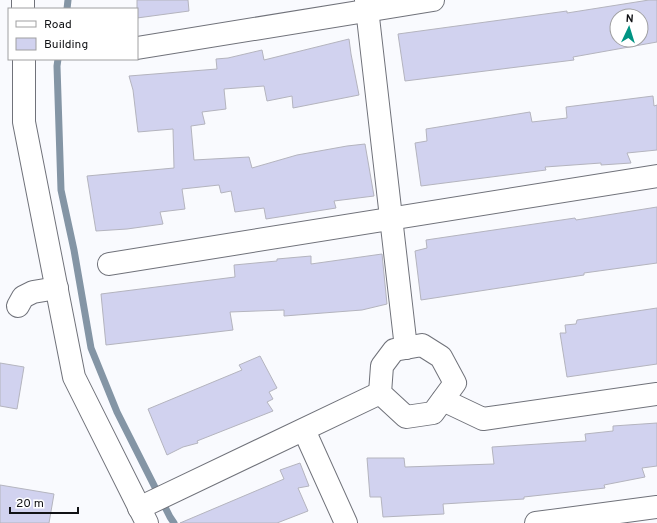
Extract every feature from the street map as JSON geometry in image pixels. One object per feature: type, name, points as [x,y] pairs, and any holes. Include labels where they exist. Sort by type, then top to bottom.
[{"type":"street","points":[[138,48],[366,5],[433,0]]},
{"type":"street","points":[[366,5],[406,348]]},
{"type":"street","points":[[24,60],[24,122],[74,377],[143,515],[304,430],[380,393]]},
{"type":"street","points":[[109,264],[657,176]]},
{"type":"street","points":[[18,306],[23,297],[33,292],[57,288]]},
{"type":"street","points":[[422,345],[441,357],[455,383],[433,413],[406,417],[380,393],[382,366],[394,350],[422,345]]},
{"type":"street","points":[[443,400],[483,419],[657,394]]},
{"type":"street","points":[[304,430],[345,523]]},
{"type":"street","points":[[536,523],[657,507]]},
{"type":"building","points":[[137,0],[188,0],[189,11],[138,18]]},
{"type":"building","points":[[657,0],[657,42],[649,43],[649,8],[609,8],[609,48],[623,48],[573,57],[574,60],[405,81],[398,34],[567,11],[567,13]]},
{"type":"building","points":[[349,39],[359,95],[293,108],[292,96],[267,101],[264,86],[224,89],[226,109],[202,112],[205,124],[191,126],[194,160],[249,157],[252,168],[297,155],[365,144],[374,196],[334,201],[336,208],[266,219],[264,208],[235,212],[231,191],[221,193],[219,185],[182,189],[185,209],[160,212],[163,224],[127,229],[96,231],[87,176],[174,168],[173,129],[138,132],[133,90],[129,76],[217,69],[216,59],[228,58],[262,50],[264,60]]},
{"type":"building","points":[[653,96],[654,106],[657,105],[657,150],[627,153],[631,163],[601,165],[601,163],[545,167],[546,170],[421,186],[415,143],[427,141],[426,129],[530,112],[532,122],[567,118],[566,107]]},
{"type":"building","points":[[657,207],[657,263],[584,273],[584,275],[421,300],[415,251],[427,248],[426,240],[575,218],[576,220]]},
{"type":"building","points":[[382,254],[387,304],[362,310],[284,316],[284,310],[230,312],[233,330],[106,345],[101,294],[235,277],[234,265],[311,256],[311,264]]},
{"type":"building","points":[[657,308],[657,364],[567,377],[560,333],[566,333],[565,325],[576,324],[577,320]]},
{"type":"building","points":[[260,356],[277,388],[269,392],[273,399],[267,402],[273,411],[197,441],[198,443],[183,447],[167,455],[148,409],[242,370],[239,365]]},
{"type":"building","points":[[0,363],[24,367],[17,409],[0,406]]},
{"type":"building","points":[[657,423],[657,466],[642,468],[645,477],[604,485],[605,488],[524,497],[524,499],[443,504],[444,514],[383,517],[381,497],[370,497],[367,458],[404,458],[405,467],[494,464],[492,447],[586,441],[585,434],[613,431],[613,426]]},
{"type":"building","points":[[300,463],[309,486],[298,488],[308,511],[277,523],[180,523],[284,479],[280,470]]},
{"type":"building","points":[[0,485],[54,494],[49,523],[0,523]]},
{"type":"waterway","points":[[67,8],[68,0]]},
{"type":"waterway","points":[[58,60],[61,190],[74,250],[91,348],[117,412],[174,523]]}]
